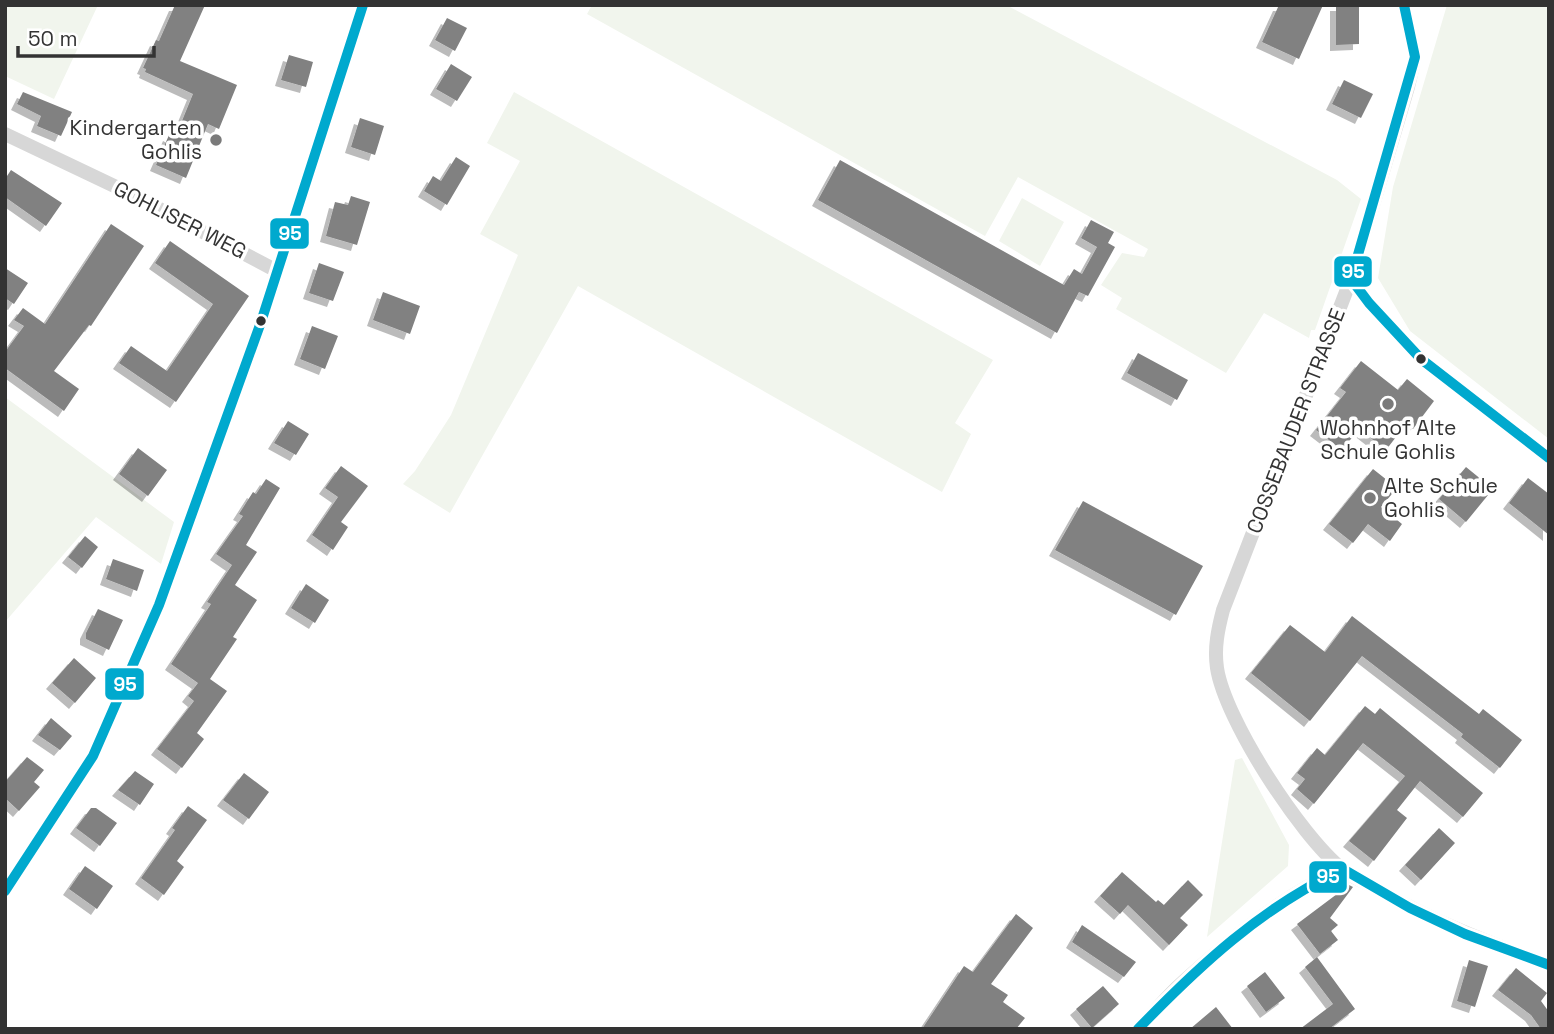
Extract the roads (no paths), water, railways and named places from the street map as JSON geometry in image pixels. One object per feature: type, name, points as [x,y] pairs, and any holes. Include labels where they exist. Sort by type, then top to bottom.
[{"type":"street","points":[[5,891],[93,756],[159,606],[278,271],[363,5]]},
{"type":"street","name":"COSSEBAUDER STRASSE","points":[[1404,5],[1415,57],[1408,87],[1351,279],[1223,610],[1217,634],[1216,664],[1220,683],[1254,755],[1310,836],[1342,869],[1410,908],[1465,934],[1549,965]]},
{"type":"street","name":"GOHLISER WEG","points":[[5,134],[129,193],[278,271]]},
{"type":"street","points":[[1351,279],[1368,303],[1421,359],[1549,458]]},
{"type":"street","points":[[1138,1029],[1182,983],[1252,924],[1312,883],[1342,869]]},
{"type":"place","name":"Kindergarten Gohlis","points":[[216,140]]},
{"type":"place","name":"Wohnhof Alte Schule Gohlis","points":[[1388,404]]},
{"type":"place","name":"Alte Schule Gohlis","points":[[1370,498]]}]
